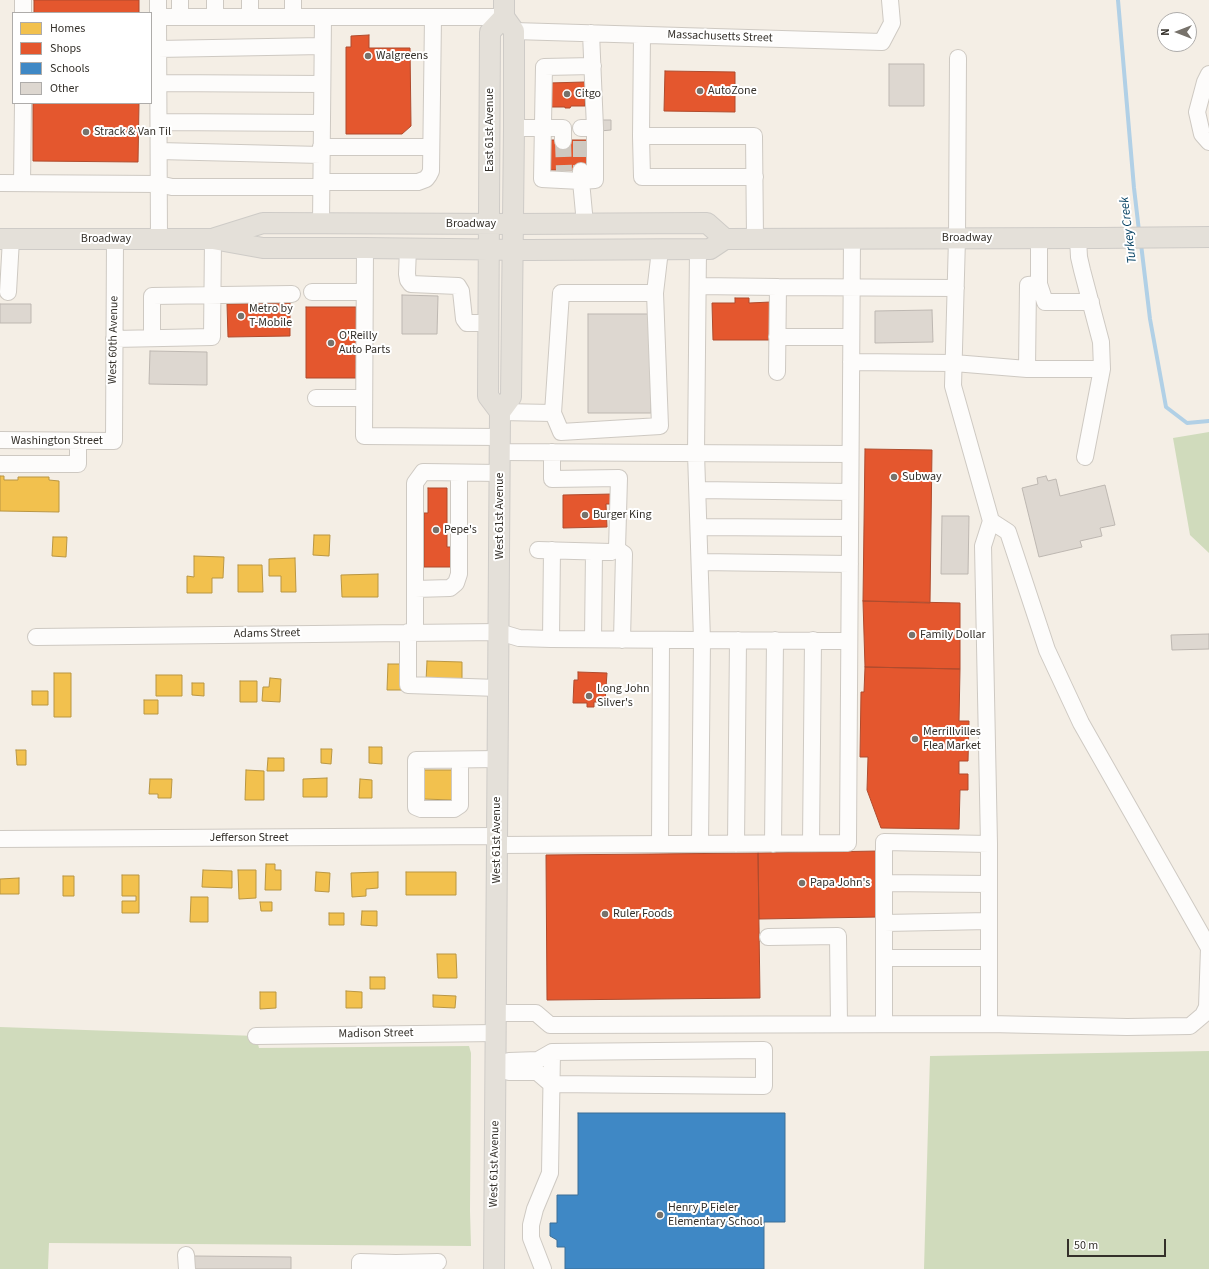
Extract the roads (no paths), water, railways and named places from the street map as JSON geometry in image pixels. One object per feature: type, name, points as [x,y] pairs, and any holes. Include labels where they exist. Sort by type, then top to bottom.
[{"type":"main road","name":"East 61st Avenue","points":[[507,16],[514,128],[513,224]]},
{"type":"main road","name":"East 61st Avenue","points":[[490,249],[490,32],[507,16]]},
{"type":"main road","name":"Broadway","points":[[213,239],[263,223],[707,223],[726,239]]},
{"type":"main road","points":[[490,249],[488,396],[500,412],[511,397],[513,224]]},
{"type":"main road","name":"Broadway","points":[[5,240],[213,239],[263,248],[660,250],[710,249],[726,239],[755,238],[1209,237]]},
{"type":"main road","name":"West 61st Avenue","points":[[494,1269],[500,412]]},
{"type":"street","points":[[23,12],[24,0]]},
{"type":"street","points":[[158,0],[159,239]]},
{"type":"street","points":[[180,0],[180,17]]},
{"type":"street","points":[[215,0],[215,17]]},
{"type":"street","points":[[250,0],[250,17]]},
{"type":"street","points":[[293,0],[293,17]]},
{"type":"street","name":"Massachusetts Street","points":[[158,17],[507,16],[591,33],[882,42],[892,23],[890,0]]},
{"type":"street","points":[[321,223],[323,17]]},
{"type":"street","points":[[0,183],[159,184],[172,187],[321,185],[423,181],[431,171],[433,17]]},
{"type":"street","points":[[591,33],[593,66],[585,132],[595,180],[581,176],[564,175],[542,179],[544,67],[593,66]]},
{"type":"street","points":[[642,35],[642,177],[755,177]]},
{"type":"street","points":[[158,49],[322,46]]},
{"type":"street","points":[[958,58],[957,238],[953,386],[991,521],[983,546],[989,844],[989,1024]]},
{"type":"street","points":[[1209,74],[1205,82],[1197,112],[1202,134],[1209,142]]},
{"type":"street","points":[[158,83],[322,84]]},
{"type":"street","points":[[22,183],[23,104]]},
{"type":"street","points":[[158,122],[322,124]]},
{"type":"street","points":[[514,128],[542,128],[563,135],[585,132]]},
{"type":"street","points":[[641,136],[754,136],[755,238]]},
{"type":"street","points":[[158,151],[322,151],[431,147]]},
{"type":"street","points":[[581,176],[585,224]]},
{"type":"street","points":[[849,640],[852,238]]},
{"type":"street","points":[[1039,238],[1039,284],[1045,302],[1091,302]]},
{"type":"street","points":[[1085,457],[1102,369],[1101,342],[1081,263],[1088,238]]},
{"type":"street","name":"West 60th Avenue","points":[[114,441],[115,239]]},
{"type":"street","points":[[114,339],[212,337],[213,239]]},
{"type":"street","points":[[5,240],[8,292]]},
{"type":"street","points":[[365,248],[364,436],[500,444],[552,452],[850,454]]},
{"type":"street","points":[[408,248],[407,274],[408,280],[411,284],[458,286],[461,291],[464,319],[467,323],[488,323]]},
{"type":"street","points":[[698,249],[696,453],[702,640],[700,844]]},
{"type":"street","points":[[656,293],[561,293],[553,413],[561,432],[660,426],[656,293],[660,250]]},
{"type":"street","points":[[1027,369],[1028,285],[1039,284]]},
{"type":"street","points":[[698,286],[956,288]]},
{"type":"street","points":[[777,372],[778,287]]},
{"type":"street","points":[[312,292],[364,292]]},
{"type":"street","points":[[152,338],[152,296],[292,294]]},
{"type":"street","points":[[778,337],[851,337]]},
{"type":"street","points":[[851,362],[954,363],[1027,369],[1102,369]]},
{"type":"street","points":[[316,398],[364,398]]},
{"type":"street","points":[[500,412],[553,413]]},
{"type":"street","name":"Washington Street","points":[[0,440],[114,441]]},
{"type":"street","points":[[0,464],[78,464],[78,441]]},
{"type":"street","points":[[552,452],[552,480],[619,478]]},
{"type":"street","points":[[617,549],[619,478],[623,453]]},
{"type":"street","points":[[498,688],[408,685],[415,589],[415,483],[422,472],[500,473]]},
{"type":"street","points":[[415,589],[450,588],[456,583],[459,574],[459,473]]},
{"type":"street","points":[[698,490],[850,492]]},
{"type":"street","points":[[496,1013],[536,1013],[550,1025],[989,1024],[1127,1027],[1190,1026],[1203,1015],[1207,1007],[1209,948],[1081,723],[1047,650],[1008,532],[991,521]]},
{"type":"street","points":[[699,527],[850,528]]},
{"type":"street","points":[[551,639],[545,550],[611,552],[617,549]]},
{"type":"street","points":[[617,549],[624,554],[622,640]]},
{"type":"street","points":[[593,639],[594,552]]},
{"type":"street","points":[[700,562],[850,564]]},
{"type":"street","name":"Adams Street","points":[[36,637],[499,632],[519,638],[551,639],[849,640]]},
{"type":"street","points":[[660,844],[661,640]]},
{"type":"street","points":[[736,844],[738,640]]},
{"type":"street","points":[[773,844],[775,640]]},
{"type":"street","points":[[811,843],[813,640]]},
{"type":"street","name":"Jefferson Street","points":[[0,839],[497,841],[660,844],[848,843],[849,640]]},
{"type":"street","points":[[460,760],[498,759]]},
{"type":"street","points":[[884,1024],[884,842],[989,844]]},
{"type":"street","points":[[884,884],[989,884]]},
{"type":"street","points":[[884,923],[989,921]]},
{"type":"street","points":[[768,937],[838,936],[839,1024]]},
{"type":"street","points":[[884,958],[989,958]]},
{"type":"street","name":"Madison Street","points":[[256,1036],[496,1033]]},
{"type":"street","points":[[764,1050],[764,1086],[551,1084],[537,1072],[510,1072],[496,1066],[509,1061],[538,1060],[552,1052],[764,1050]]},
{"type":"street","points":[[543,1269],[531,1238],[531,1225],[535,1209],[550,1173],[552,1052]]},
{"type":"street","points":[[360,1269],[360,1262],[396,1266],[438,1262]]},
{"type":"waterway","name":"Turkey Creek","points":[[1118,0],[1139,231]]},
{"type":"waterway","name":"Turkey Creek","points":[[1141,244],[1150,319],[1166,407],[1187,423],[1209,421]]},
{"type":"tunnel","points":[[563,141],[564,171]]},
{"type":"tunnel","points":[[581,141],[581,171]]},
{"type":"place","name":"Walgreens","points":[[368,56]]},
{"type":"place","name":"AutoZone","points":[[700,91]]},
{"type":"place","name":"Citgo","points":[[567,94]]},
{"type":"place","name":"Strack & Van Til","points":[[86,132]]},
{"type":"place","name":"Metro by T-Mobile","points":[[241,316]]},
{"type":"place","name":"O'Reilly Auto Parts","points":[[331,343]]},
{"type":"place","name":"Subway","points":[[894,477]]},
{"type":"place","name":"Burger King","points":[[585,515]]},
{"type":"place","name":"Pepe's","points":[[436,530]]},
{"type":"place","name":"Family Dollar","points":[[912,635]]},
{"type":"place","name":"Long John Silver's","points":[[589,696]]},
{"type":"place","name":"Merrillvilles Flea Market","points":[[915,739]]},
{"type":"place","name":"Papa John's","points":[[802,883]]},
{"type":"place","name":"Ruler Foods","points":[[605,914]]},
{"type":"place","name":"Henry P Fieler Elementary School","points":[[660,1215]]}]
